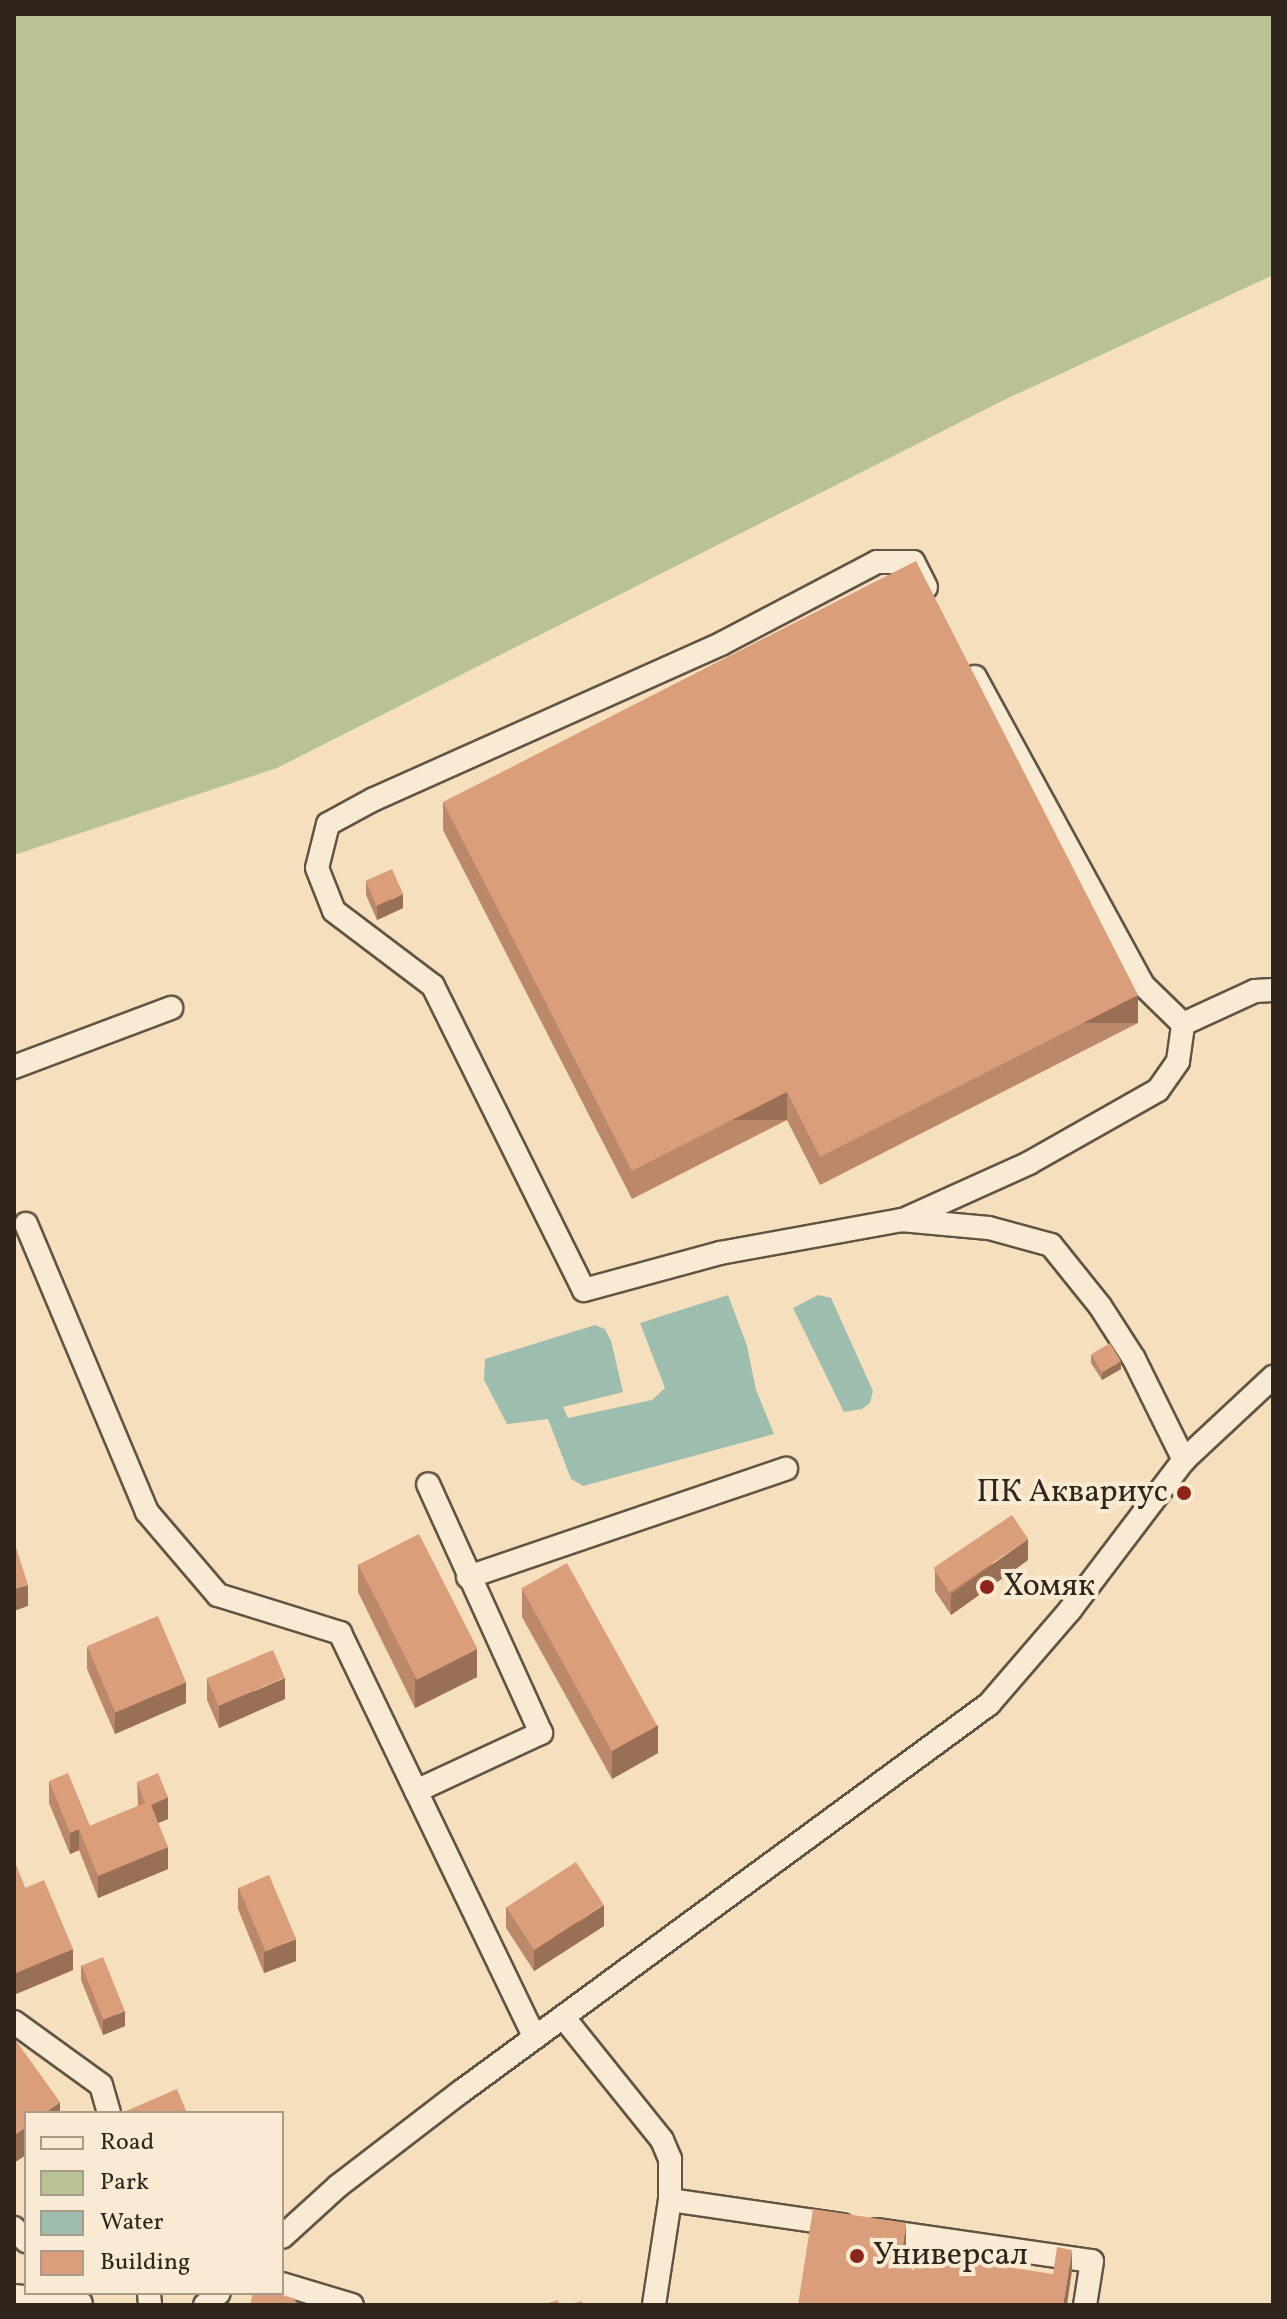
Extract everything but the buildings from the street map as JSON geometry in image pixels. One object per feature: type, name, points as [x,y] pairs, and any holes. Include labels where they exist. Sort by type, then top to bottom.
[{"type":"street","points":[[939,611],[913,562],[877,562],[721,644],[374,799],[328,824],[317,868],[334,911],[433,986],[584,1290],[720,1253],[901,1220],[1029,1163],[1158,1090],[1178,1061],[1183,1024]]},
{"type":"street","points":[[967,662],[1143,985],[1183,1024]]},
{"type":"street","points":[[1183,1024],[1255,991],[1273,990]]},
{"type":"street","points":[[14,1067],[171,1008]]},
{"type":"street","points":[[901,1220],[989,1228],[1051,1245],[1100,1306],[1134,1359],[1184,1460]]},
{"type":"street","points":[[26,1224],[147,1512],[218,1595],[340,1633],[535,2038]]},
{"type":"street","points":[[284,2235],[338,2186],[989,1704],[1070,1610],[1184,1460],[1273,1377]]},
{"type":"street","points":[[468,1577],[786,1469]]},
{"type":"street","points":[[416,1791],[541,1733],[428,1484]]},
{"type":"street","points":[[564,2018],[662,2140],[670,2159],[670,2200],[654,2305]]},
{"type":"street","points":[[14,2022],[101,2085],[108,2111]]},
{"type":"street","points":[[670,2200],[1092,2261],[1085,2305]]},
{"type":"street","points":[[284,2285],[352,2305]]},
{"type":"street","points":[[14,2296],[79,2300]]},
{"type":"green space","points":[[14,14],[1273,14],[1273,275],[1004,400],[277,768],[14,855]]},
{"type":"water","points":[[728,1295],[747,1346],[756,1390],[774,1434],[583,1486],[571,1479],[548,1419],[507,1424],[484,1380],[485,1359],[595,1325],[605,1329],[611,1341],[623,1392],[563,1407],[568,1418],[652,1400],[665,1388],[640,1323]]},
{"type":"water","points":[[818,1295],[831,1298],[873,1391],[870,1403],[862,1409],[844,1412],[793,1308]]},
{"type":"place","name":"ПК Аквариус","points":[[1184,1493]]},
{"type":"place","name":"Хомяк","points":[[987,1587]]},
{"type":"place","name":"Универсал","points":[[857,2256]]}]
